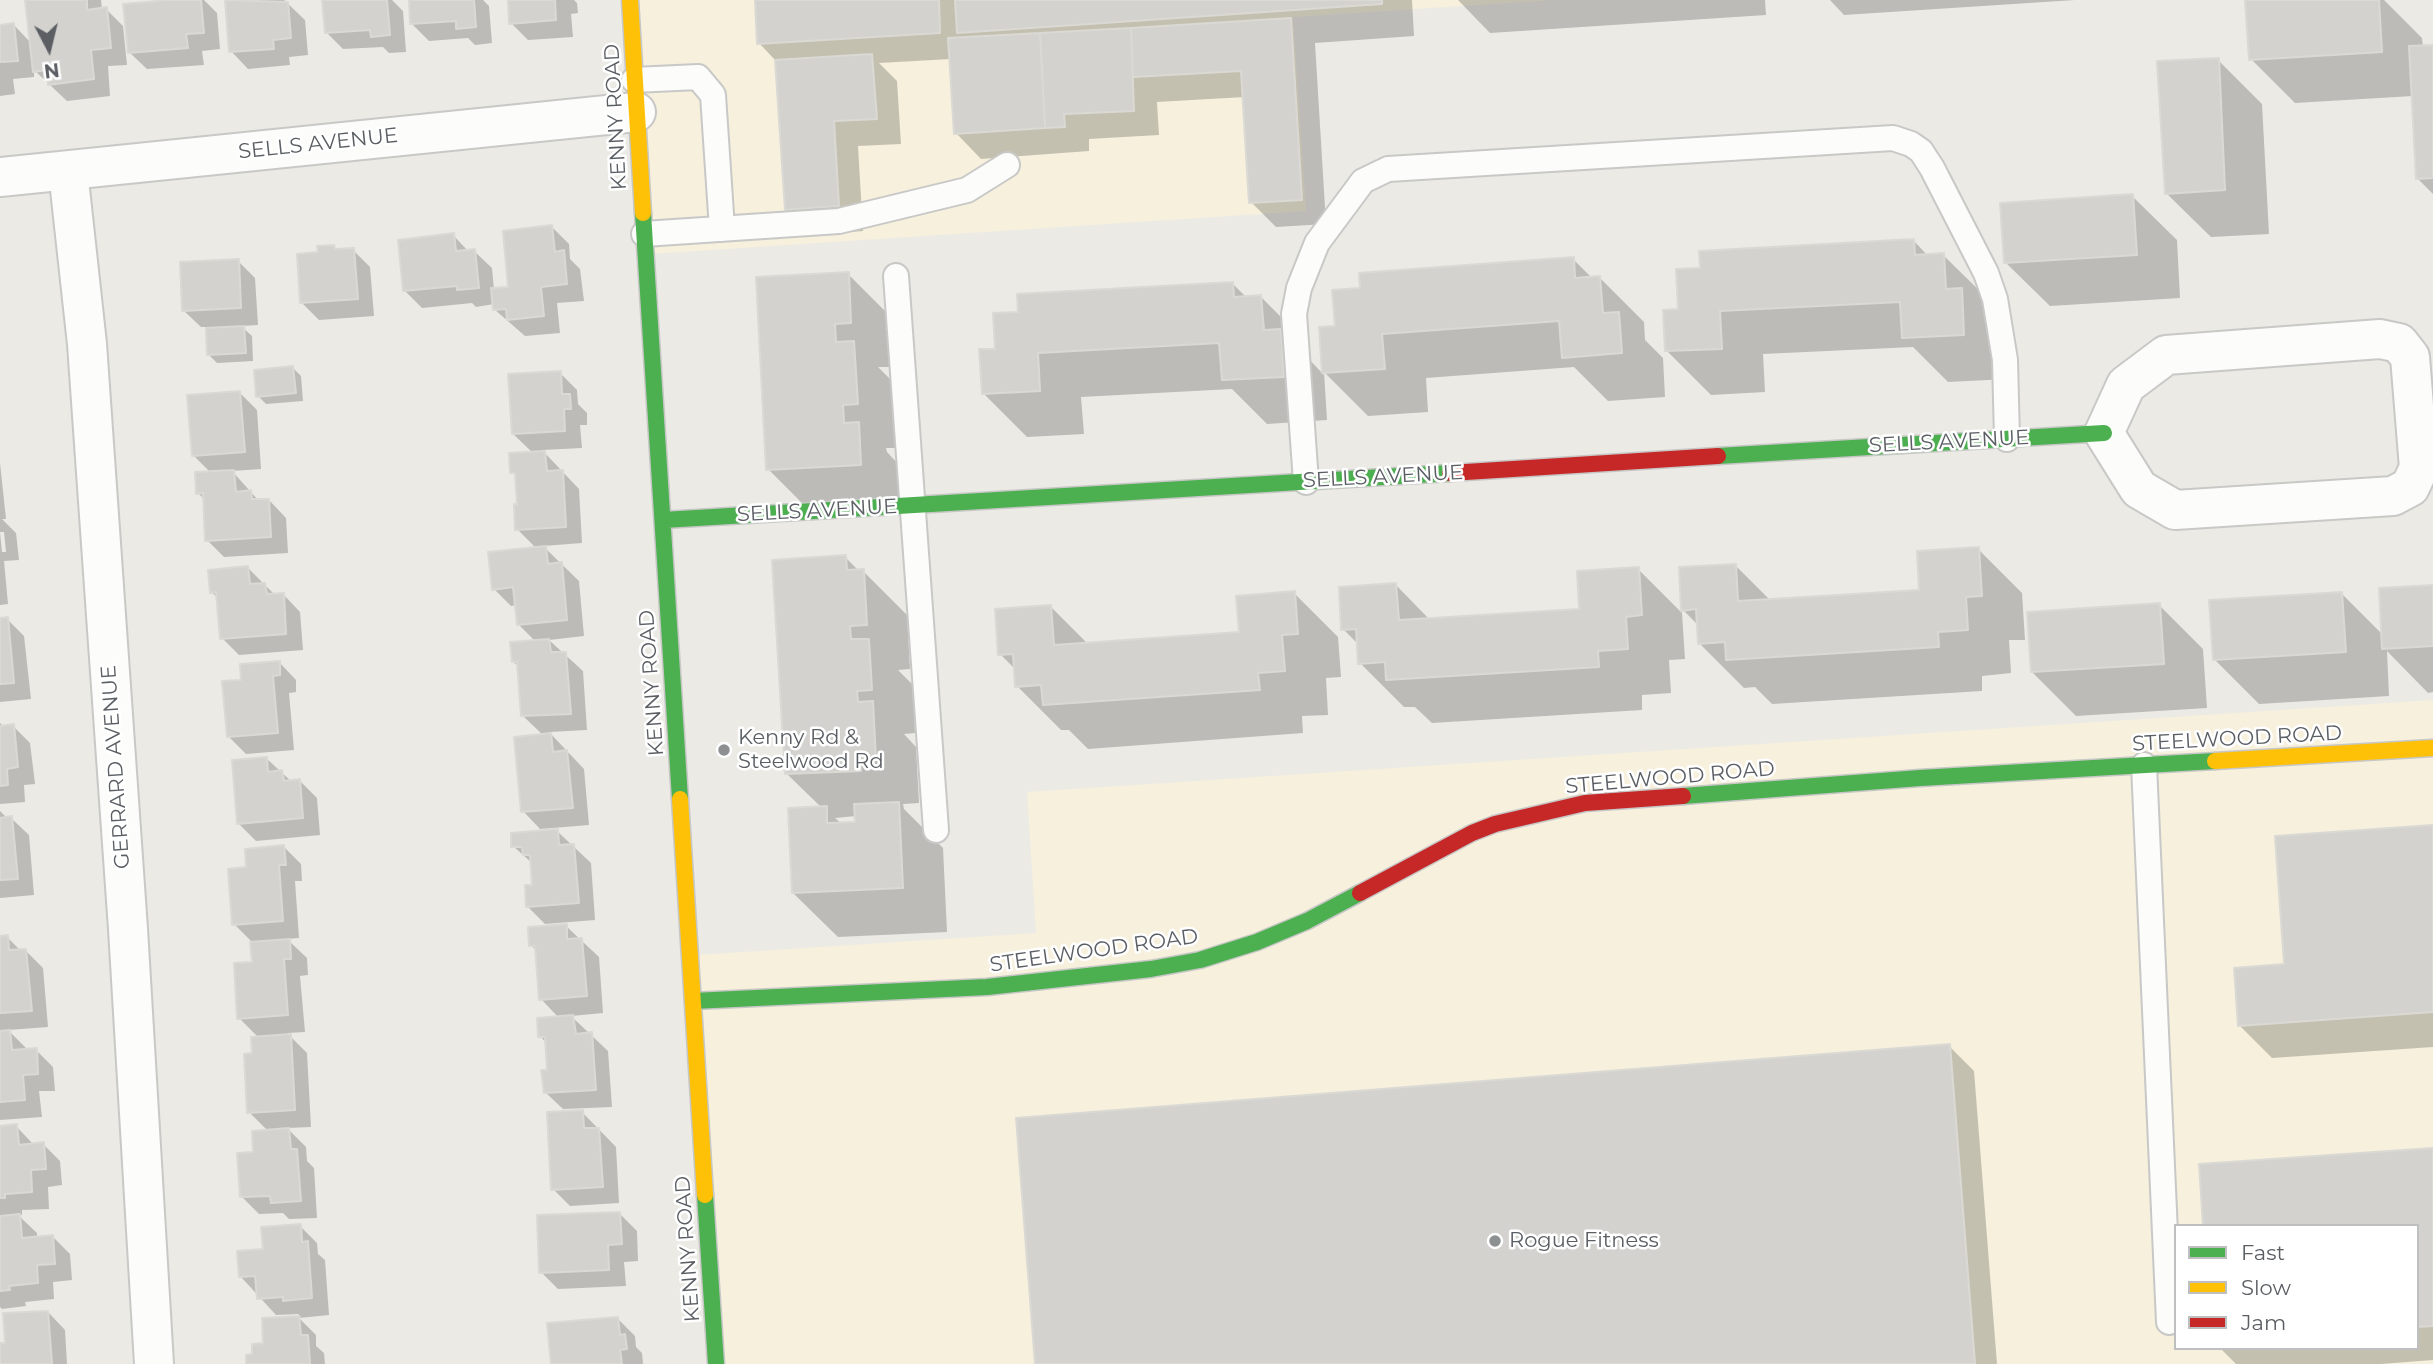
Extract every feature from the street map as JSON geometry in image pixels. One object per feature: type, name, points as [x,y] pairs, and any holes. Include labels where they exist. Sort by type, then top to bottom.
[{"type":"street","name":"KENNY ROAD","points":[[630,0],[716,1364]]},
{"type":"street","name":"SELLS AVENUE","points":[[0,177],[529,121],[635,96]]},
{"type":"street","name":"GERRARD AVENUE","points":[[68,171],[88,358],[128,929],[154,1364]]},
{"type":"street","points":[[2380,339],[2399,343],[2410,357],[2419,468],[2410,487],[2393,496],[2175,510],[2139,489],[2104,433],[2126,385],[2166,355],[2380,339]]},
{"type":"street","name":"SELLS AVENUE","points":[[663,520],[2104,433]]},
{"type":"street","name":"STEELWOOD ROAD","points":[[693,1001],[987,987],[1200,960],[1257,942],[1307,921],[1472,833],[1495,824],[1585,803],[1906,779],[2433,748]]},
{"type":"lane","points":[[635,96],[698,77],[713,95],[722,229]]},
{"type":"lane","points":[[1306,482],[1294,314],[1299,288],[1317,243],[1363,181],[1388,169],[1894,138],[1911,144],[1920,151],[1932,168],[1986,273],[1995,299],[2006,360],[2007,439]]},
{"type":"lane","points":[[644,234],[839,221],[967,190],[1007,166]]},
{"type":"lane","points":[[896,276],[936,830]]},
{"type":"lane","points":[[2144,765],[2169,1322]]},
{"type":"shaded area","points":[[634,0],[1553,0],[1293,17],[1306,211],[650,254]]},
{"type":"shaded area","points":[[2433,700],[2433,1364],[722,1364],[696,955],[1036,933],[1027,792]]},
{"type":"building","points":[[25,0],[87,0],[87,10],[107,7],[111,48],[91,50],[94,79],[48,85],[47,70],[33,72]]},
{"type":"building","points":[[201,0],[204,33],[186,34],[188,48],[128,53],[123,4]]},
{"type":"building","points":[[225,0],[288,2],[291,38],[273,40],[274,49],[229,52]]},
{"type":"building","points":[[322,0],[387,0],[390,35],[371,37],[370,30],[325,33]]},
{"type":"building","points":[[409,0],[474,0],[476,27],[456,29],[456,21],[410,24]]},
{"type":"building","points":[[508,0],[555,0],[556,20],[509,24]]},
{"type":"building","points":[[755,0],[939,0],[940,33],[757,44]]},
{"type":"building","points":[[955,0],[1382,0],[1382,4],[957,33]]},
{"type":"building","points":[[2245,0],[2379,0],[2382,52],[2249,60]]},
{"type":"building","points":[[1291,18],[1302,200],[1249,203],[1241,71],[1133,77],[1131,28]]},
{"type":"building","points":[[14,23],[18,61],[0,62],[0,25]]},
{"type":"building","points":[[1131,28],[1134,111],[1064,114],[1065,127],[1045,128],[1040,33]]},
{"type":"building","points":[[1040,33],[1045,128],[954,134],[948,38]]},
{"type":"building","points":[[2433,45],[2433,178],[2416,179],[2409,46]]},
{"type":"building","points":[[872,54],[877,119],[834,121],[839,206],[785,210],[775,60]]},
{"type":"building","points":[[2219,58],[2225,190],[2165,194],[2157,61]]},
{"type":"building","points":[[2133,194],[2137,255],[2004,263],[2000,203]]},
{"type":"building","points":[[552,225],[555,252],[564,250],[567,284],[541,287],[544,316],[507,320],[506,309],[493,310],[491,288],[508,287],[503,231]]},
{"type":"building","points":[[454,233],[456,251],[475,249],[479,288],[457,290],[457,286],[403,291],[398,240]]},
{"type":"building","points":[[1914,239],[1915,255],[1944,253],[1946,289],[1962,288],[1964,335],[1902,338],[1900,302],[1720,311],[1722,349],[1665,351],[1663,310],[1678,309],[1676,269],[1700,268],[1699,251]]},
{"type":"building","points":[[334,245],[335,249],[354,248],[358,299],[300,303],[297,254],[318,252],[317,246]]},
{"type":"building","points":[[1574,257],[1575,278],[1600,276],[1603,313],[1619,312],[1622,353],[1562,358],[1559,321],[1382,334],[1385,369],[1322,373],[1319,327],[1335,326],[1332,290],[1360,288],[1359,273]]},
{"type":"building","points":[[239,259],[241,308],[182,311],[180,262]]},
{"type":"building","points":[[849,272],[851,323],[835,324],[836,342],[854,341],[858,404],[843,405],[844,423],[859,422],[861,465],[766,470],[756,277]]},
{"type":"building","points":[[1233,282],[1234,297],[1261,295],[1264,330],[1281,329],[1284,377],[1222,380],[1219,343],[1038,353],[1040,391],[982,394],[979,349],[995,349],[993,313],[1018,312],[1017,294]]},
{"type":"building","points":[[244,326],[246,353],[207,355],[206,328]]},
{"type":"building","points":[[293,366],[296,393],[256,397],[254,370]]},
{"type":"building","points":[[561,371],[562,394],[570,394],[571,409],[564,409],[565,431],[512,434],[508,374]]},
{"type":"building","points":[[240,391],[245,452],[192,456],[187,395]]},
{"type":"building","points":[[545,451],[547,471],[563,470],[566,527],[515,530],[515,473],[510,473],[509,453]]},
{"type":"building","points":[[234,470],[236,492],[251,490],[252,499],[269,499],[271,537],[205,541],[203,493],[196,494],[195,472]]},
{"type":"building","points":[[546,546],[548,564],[562,562],[567,620],[517,625],[513,587],[492,590],[488,552]]},
{"type":"building","points":[[1979,547],[1982,596],[1966,597],[1968,630],[1938,632],[1939,647],[1726,660],[1725,642],[1698,644],[1696,609],[1681,611],[1679,567],[1736,564],[1738,601],[1919,590],[1917,551]]},
{"type":"building","points":[[846,555],[847,570],[864,569],[867,625],[850,626],[851,639],[869,639],[872,690],[857,691],[858,702],[873,701],[876,760],[860,760],[861,771],[785,774],[772,560]]},
{"type":"building","points":[[248,566],[250,584],[265,583],[267,594],[284,593],[286,634],[220,639],[216,592],[210,593],[208,570]]},
{"type":"building","points":[[1639,567],[1642,615],[1626,617],[1628,649],[1598,651],[1599,667],[1386,680],[1385,662],[1358,664],[1356,629],[1341,630],[1339,587],[1396,583],[1399,620],[1579,609],[1577,571]]},
{"type":"building","points":[[2433,585],[2433,646],[2382,649],[2379,588]]},
{"type":"building","points":[[1295,591],[1298,634],[1282,635],[1285,671],[1258,673],[1260,690],[1043,705],[1041,685],[1015,687],[1013,654],[998,655],[995,609],[1051,605],[1054,645],[1239,632],[1236,596]]},
{"type":"building","points":[[2342,592],[2346,652],[2213,660],[2209,600]]},
{"type":"building","points":[[2160,603],[2164,664],[2031,672],[2027,612]]},
{"type":"building","points":[[8,617],[14,683],[0,684],[0,618]]},
{"type":"building","points":[[549,639],[551,652],[566,652],[571,714],[521,716],[517,662],[512,662],[510,642]]},
{"type":"building","points":[[280,661],[280,675],[273,676],[278,733],[227,737],[222,681],[241,680],[240,664]]},
{"type":"building","points":[[14,724],[18,767],[7,769],[8,785],[0,786],[0,726]]},
{"type":"building","points":[[551,733],[553,752],[567,750],[573,808],[521,812],[514,737]]},
{"type":"building","points":[[267,757],[268,772],[282,770],[284,781],[300,779],[303,818],[237,824],[232,760]]},
{"type":"building","points":[[899,802],[903,888],[792,893],[788,808],[827,806],[827,823],[855,822],[854,804]]},
{"type":"building","points":[[12,816],[18,879],[0,880],[0,818]]},
{"type":"building","points":[[2433,825],[2433,1012],[2238,1026],[2234,968],[2284,964],[2275,836]]},
{"type":"building","points":[[558,829],[559,845],[574,844],[579,903],[526,907],[525,885],[532,885],[530,855],[523,855],[522,847],[511,847],[511,833]]},
{"type":"building","points":[[284,845],[286,865],[279,865],[283,921],[232,925],[228,869],[246,867],[245,849]]},
{"type":"building","points":[[567,924],[567,939],[582,938],[587,996],[539,1000],[535,946],[529,946],[528,927]]},
{"type":"building","points":[[8,935],[9,950],[26,949],[32,1011],[0,1013],[0,936]]},
{"type":"building","points":[[290,939],[291,959],[284,959],[288,1015],[237,1019],[234,963],[252,962],[250,942]]},
{"type":"building","points":[[573,1015],[576,1034],[592,1032],[596,1090],[544,1093],[541,1070],[547,1070],[545,1037],[538,1037],[537,1018]]},
{"type":"building","points":[[10,1030],[12,1050],[37,1048],[38,1074],[23,1075],[25,1100],[0,1102],[0,1031]]},
{"type":"building","points":[[291,1034],[295,1110],[247,1113],[244,1054],[252,1053],[251,1037]]},
{"type":"building","name":"Rogue Fitness","points":[[1950,1044],[1975,1364],[1035,1364],[1016,1118]]},
{"type":"building","points":[[583,1110],[584,1128],[599,1128],[603,1187],[551,1190],[547,1112]]},
{"type":"building","points":[[17,1124],[19,1145],[44,1142],[46,1169],[31,1170],[32,1192],[5,1194],[5,1198],[0,1198],[0,1126]]},
{"type":"building","points":[[289,1128],[291,1149],[297,1149],[301,1201],[271,1203],[270,1196],[240,1197],[237,1153],[253,1152],[252,1131]]},
{"type":"building","points":[[2433,1148],[2433,1326],[2419,1327],[2419,1224],[2203,1224],[2199,1164]]},
{"type":"building","points":[[620,1212],[622,1244],[608,1245],[609,1270],[539,1273],[537,1215]]},
{"type":"building","points":[[20,1214],[22,1238],[53,1235],[55,1264],[37,1265],[38,1283],[9,1286],[10,1290],[0,1291],[0,1216]]},
{"type":"building","points":[[301,1224],[302,1242],[308,1241],[312,1298],[283,1301],[283,1297],[257,1299],[255,1276],[239,1277],[237,1251],[263,1249],[261,1227]]},
{"type":"building","points":[[48,1311],[52,1364],[0,1364],[0,1343],[5,1343],[3,1313]]},
{"type":"building","points":[[299,1316],[301,1335],[308,1335],[310,1364],[246,1364],[246,1355],[252,1354],[252,1344],[263,1343],[262,1318]]},
{"type":"building","points":[[618,1317],[620,1335],[625,1334],[627,1349],[620,1350],[622,1364],[551,1364],[547,1323]]},
{"type":"traffic: fast","points":[[643,213],[680,799]]},
{"type":"traffic: fast","points":[[1718,456],[2104,433]]},
{"type":"traffic: fast","points":[[663,520],[1450,473]]},
{"type":"traffic: fast","points":[[1683,796],[1920,778],[2215,761]]},
{"type":"traffic: fast","points":[[693,1001],[987,987],[1151,969],[1200,960],[1257,942],[1307,921],[1360,893]]},
{"type":"traffic: fast","points":[[705,1195],[716,1364]]},
{"type":"traffic: slow","points":[[630,0],[643,213]]},
{"type":"traffic: slow","points":[[2215,761],[2433,748]]},
{"type":"traffic: slow","points":[[680,799],[705,1195]]},
{"type":"traffic: jam","points":[[1450,473],[1718,456]]},
{"type":"traffic: jam","points":[[1360,893],[1472,833],[1495,824],[1585,803],[1683,796]]},
{"type":"place","name":"Kenny Rd & Steelwood Rd","points":[[724,750]]},
{"type":"place","name":"Rogue Fitness","points":[[1495,1241]]}]
